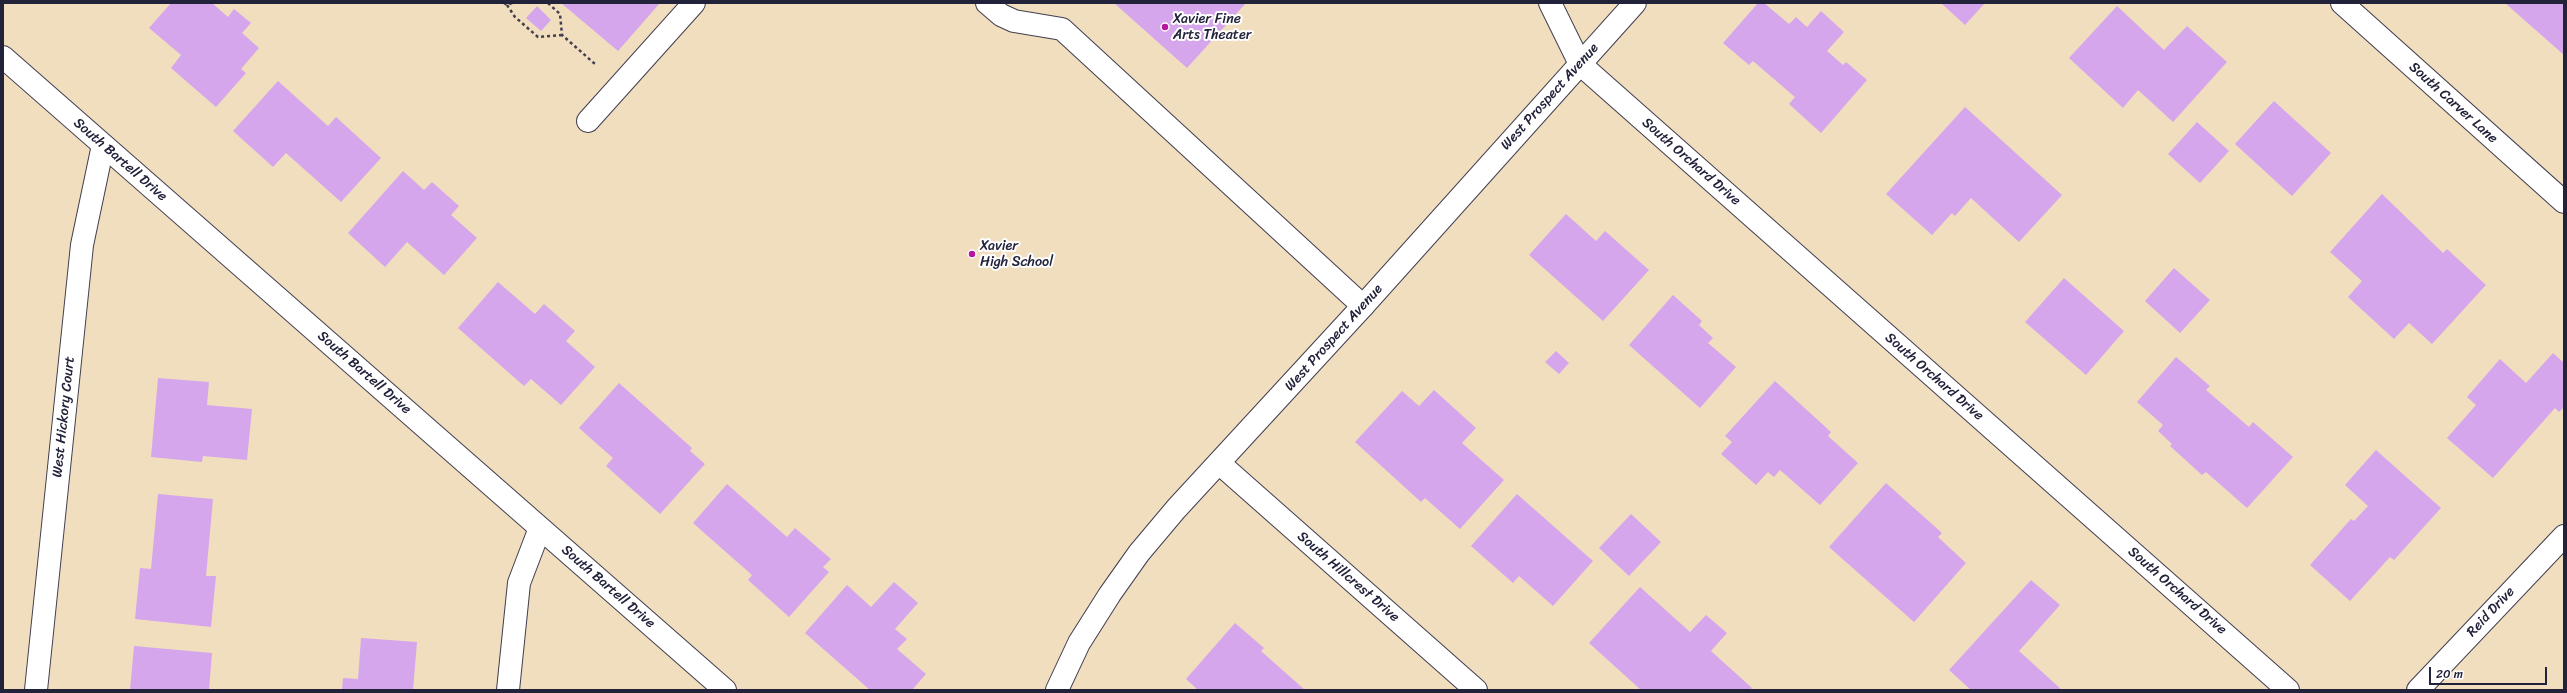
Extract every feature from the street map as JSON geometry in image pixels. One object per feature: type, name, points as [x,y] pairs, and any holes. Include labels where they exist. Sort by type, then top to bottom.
[{"type":"street","points":[[588,121],[694,3]]},
{"type":"street","points":[[987,3],[1001,14],[1014,21],[1062,29],[1363,306]]},
{"type":"street","points":[[1550,3],[1580,64]]},
{"type":"street","name":"West Prospect Avenue","points":[[1057,690],[1079,643],[1110,594],[1158,531],[1363,306],[1635,3]]},
{"type":"street","name":"South Carver Lane","points":[[2342,3],[2564,202]]},
{"type":"street","name":"South Bartell Drive","points":[[3,56],[725,690]]},
{"type":"street","name":"South Orchard Drive","points":[[1580,64],[2288,690]]},
{"type":"street","name":"West Hickory Court","points":[[36,690],[82,245],[103,145]]},
{"type":"street","name":"South Hillcrest Drive","points":[[1219,463],[1476,690]]},
{"type":"street","points":[[508,690],[519,583],[540,528]]},
{"type":"street","name":"Reid Drive","points":[[2418,690],[2564,536]]},
{"type":"path","points":[[512,3],[505,4],[515,17],[538,37],[562,35]]},
{"type":"path","points":[[548,3],[560,14],[562,35],[619,86]]},
{"type":"building","points":[[171,3],[212,3],[228,17],[234,9],[251,23],[242,33],[259,48],[241,69],[246,73],[216,107],[171,68],[181,55],[149,28]]},
{"type":"building","points":[[561,3],[660,3],[618,51]]},
{"type":"building","points":[[1114,3],[1246,3],[1187,68]]},
{"type":"building","points":[[1758,3],[1764,3],[1789,24],[1796,17],[1807,27],[1821,11],[1844,32],[1827,51],[1843,65],[1846,62],[1867,80],[1821,133],[1789,104],[1795,97],[1753,61],[1749,65],[1723,43]]},
{"type":"building","points":[[1941,3],[1985,3],[1965,25]]},
{"type":"building","points":[[2505,3],[2564,3],[2564,55]]},
{"type":"building","points":[[537,6],[551,20],[541,31],[526,18]]},
{"type":"building","points":[[2117,6],[2164,50],[2187,26],[2227,62],[2173,122],[2138,90],[2123,108],[2069,58]]},
{"type":"building","points":[[278,81],[328,126],[336,117],[381,158],[341,202],[286,153],[273,167],[233,131]]},
{"type":"building","points":[[2274,101],[2331,153],[2292,196],[2235,144]]},
{"type":"building","points":[[1965,107],[2062,195],[2019,242],[1971,198],[1955,216],[1952,213],[1932,235],[1886,194]]},
{"type":"building","points":[[2197,122],[2229,151],[2200,183],[2168,154]]},
{"type":"building","points":[[403,171],[424,190],[432,182],[459,206],[451,215],[477,238],[444,275],[407,242],[385,267],[348,233]]},
{"type":"building","points":[[2382,194],[2443,253],[2447,249],[2486,285],[2432,344],[2409,323],[2394,339],[2348,297],[2362,281],[2330,252]]},
{"type":"building","points":[[1566,214],[1596,241],[1605,231],[1649,270],[1603,321],[1529,255]]},
{"type":"building","points":[[2174,268],[2210,300],[2180,333],[2145,301]]},
{"type":"building","points":[[2064,278],[2124,331],[2086,375],[2025,322]]},
{"type":"building","points":[[498,282],[535,314],[544,304],[575,331],[566,341],[595,367],[561,405],[531,379],[524,386],[458,328]]},
{"type":"building","points":[[1673,295],[1702,321],[1699,325],[1713,338],[1708,343],[1736,367],[1700,408],[1629,345]]},
{"type":"building","points":[[1556,351],[1569,363],[1559,374],[1545,362]]},
{"type":"building","points":[[2553,353],[2564,363],[2564,407],[2559,412],[2555,408],[2493,478],[2447,438],[2476,405],[2467,397],[2500,359],[2526,383]]},
{"type":"building","points":[[2176,357],[2210,386],[2206,390],[2249,427],[2253,422],[2293,457],[2247,508],[2206,472],[2202,475],[2170,446],[2172,444],[2158,431],[2163,425],[2137,402]]},
{"type":"building","points":[[158,378],[209,382],[207,405],[252,409],[247,460],[203,456],[202,462],[151,457]]},
{"type":"building","points":[[1775,381],[1831,432],[1828,436],[1858,463],[1820,505],[1780,470],[1774,477],[1768,472],[1756,485],[1721,454],[1732,442],[1725,436]]},
{"type":"building","points":[[619,383],[692,448],[690,451],[705,464],[660,514],[606,466],[613,458],[579,428]]},
{"type":"building","points":[[1434,390],[1476,428],[1462,443],[1504,480],[1460,529],[1425,498],[1421,502],[1355,442],[1402,391],[1419,406]]},
{"type":"building","points":[[2376,450],[2441,508],[2394,560],[2390,557],[2350,601],[2310,565],[2351,519],[2354,521],[2368,506],[2345,485]]},
{"type":"building","points":[[1886,483],[1942,533],[1938,537],[1966,563],[1914,622],[1829,547]]},
{"type":"building","points":[[727,484],[787,537],[795,528],[831,559],[823,567],[829,572],[789,617],[748,580],[752,575],[693,523]]},
{"type":"building","points":[[158,494],[213,499],[206,576],[216,576],[211,627],[135,619],[140,568],[151,569]]},
{"type":"building","points":[[1517,494],[1593,561],[1553,606],[1519,576],[1513,583],[1471,546]]},
{"type":"building","points":[[1631,514],[1661,542],[1629,576],[1599,548]]},
{"type":"building","points":[[2031,580],[2060,605],[2019,651],[2062,690],[1971,690],[1949,670]]},
{"type":"building","points":[[894,582],[918,603],[895,629],[907,639],[897,649],[926,674],[912,690],[870,690],[805,633],[847,585],[871,607]]},
{"type":"building","points":[[1640,587],[1690,632],[1706,615],[1727,633],[1711,651],[1752,688],[1750,690],[1641,690],[1589,643]]},
{"type":"building","points":[[1235,623],[1264,648],[1261,651],[1305,690],[1198,690],[1186,679]]},
{"type":"building","points":[[361,638],[417,642],[413,690],[342,690],[343,678],[358,679]]},
{"type":"building","points":[[134,646],[212,653],[209,690],[130,690]]},
{"type":"place","name":"Xavier Fine Arts Theater","points":[[1165,27]]},
{"type":"place","name":"Xavier High School","points":[[972,254]]}]
